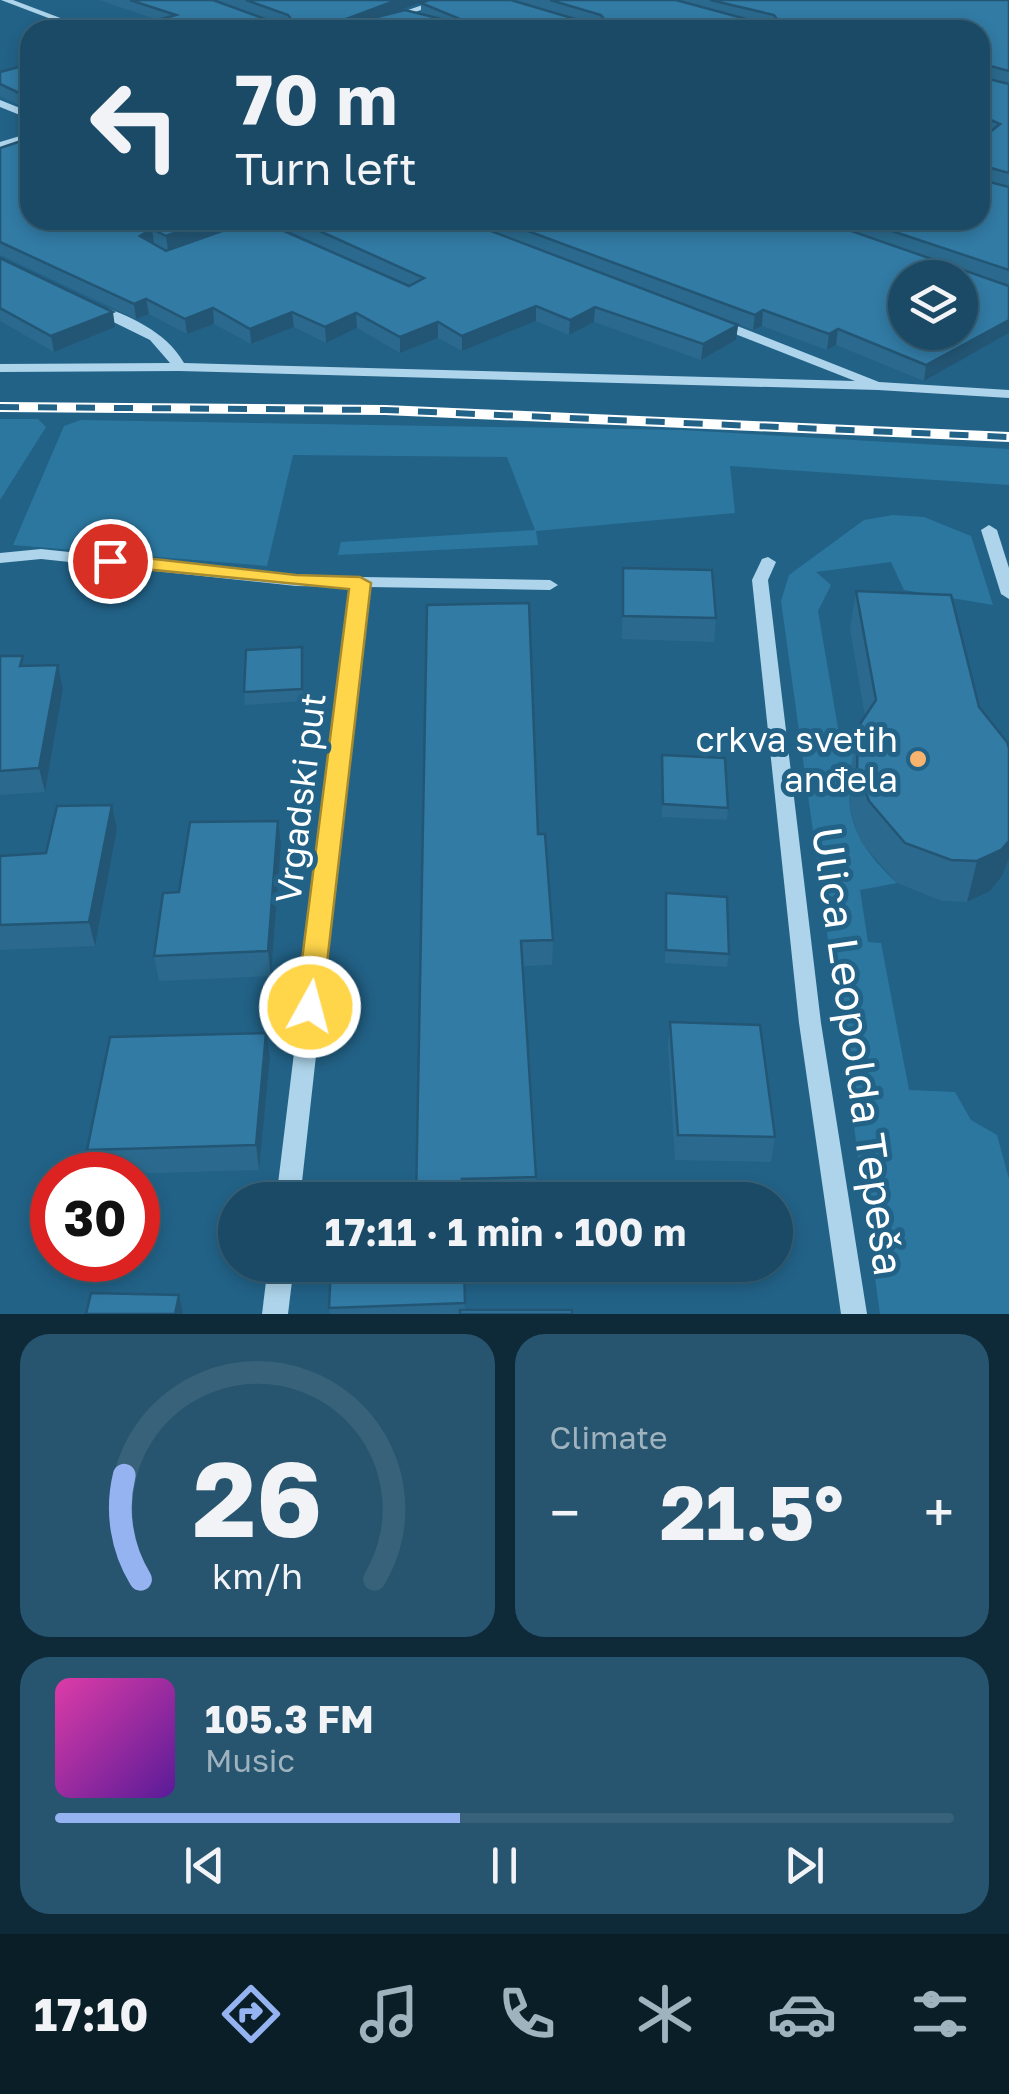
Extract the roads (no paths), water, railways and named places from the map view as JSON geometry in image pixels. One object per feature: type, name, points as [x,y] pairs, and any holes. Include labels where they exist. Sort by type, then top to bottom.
[{"type":"street","points":[[5,0],[60,20]]},
{"type":"street","points":[[386,20],[444,0]]},
{"type":"street","points":[[402,15],[418,20]]},
{"type":"street","points":[[89,305],[161,340],[180,366]]},
{"type":"street","points":[[701,316],[878,386]]},
{"type":"street","points":[[0,368],[180,366],[878,386],[1009,394]]},
{"type":"street","points":[[989,530],[1009,594]]},
{"type":"street","points":[[0,558],[41,554],[296,581],[550,585]]},
{"type":"street","name":"Ulica Leopolda Tepeša","points":[[768,562],[760,580],[802,946],[854,1314]]},
{"type":"street","name":"Vrgadski put","points":[[290,1182],[360,583]]},
{"type":"street","points":[[275,1314],[278,1282]]},
{"type":"railway","points":[[0,407],[385,410],[1009,437]]},
{"type":"place","name":"crkva svetih anđela","points":[[918,759]]}]
